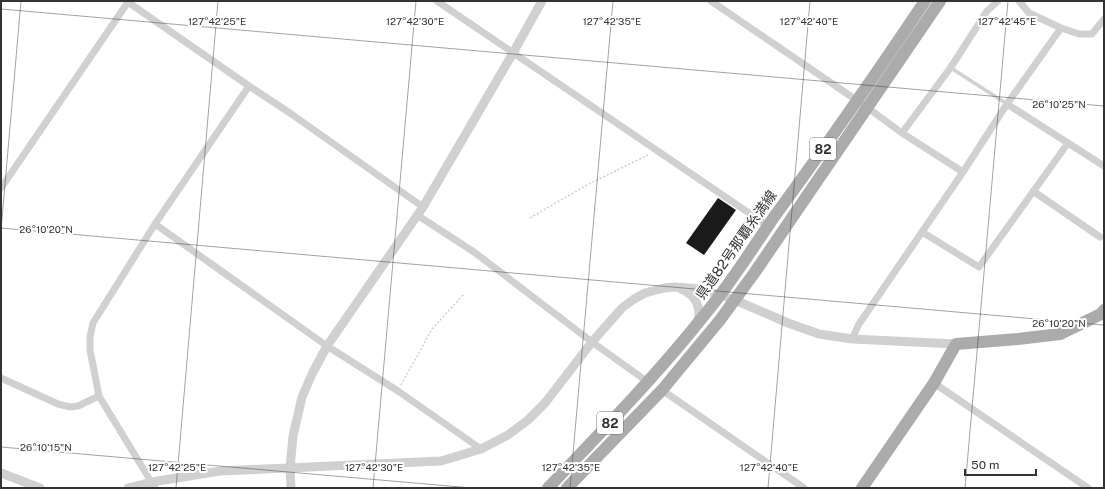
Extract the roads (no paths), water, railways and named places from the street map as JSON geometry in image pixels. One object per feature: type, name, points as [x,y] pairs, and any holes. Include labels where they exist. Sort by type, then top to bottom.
[{"type":"main road","name":"県道82号那覇糸満線","points":[[548,488],[648,382],[720,295],[857,101],[925,1]]},
{"type":"main road","name":"82","points":[[567,488],[662,390],[720,320],[868,108],[940,1]]},
{"type":"main road","points":[[862,488],[934,383],[956,344],[1060,334],[1103,314]]},
{"type":"street","points":[[437,1],[768,226]]},
{"type":"street","points":[[291,488],[290,468],[293,436],[302,397],[313,372],[327,346],[423,207],[542,1]]},
{"type":"street","points":[[711,1],[868,108],[902,133],[963,172]]},
{"type":"street","points":[[902,133],[951,67],[987,11],[998,1]]},
{"type":"street","points":[[1019,1],[1029,13],[1061,28],[1080,34],[1092,34],[1104,19]]},
{"type":"street","points":[[1,188],[127,2],[290,113],[423,207]]},
{"type":"street","points":[[852,339],[859,324],[963,172],[1007,104],[1061,28]]},
{"type":"street","points":[[154,485],[99,396],[90,350],[90,337],[93,323],[155,224],[249,86]]},
{"type":"street","points":[[1007,104],[1104,166]]},
{"type":"street","points":[[922,232],[979,267],[1068,143]]},
{"type":"street","points":[[1034,191],[1100,237]]},
{"type":"street","points":[[417,215],[474,252],[592,342],[648,382]]},
{"type":"street","points":[[155,224],[327,346],[398,392],[481,449]]},
{"type":"street","points":[[675,287],[688,292],[697,303],[699,313],[696,325]]},
{"type":"street","points":[[128,488],[154,485],[220,471],[441,461],[481,449],[508,435],[528,420],[545,403],[592,342],[622,308],[644,293],[664,288],[675,287],[700,290],[720,295],[819,334],[852,339],[956,344]]},
{"type":"street","points":[[1,378],[58,404],[70,407],[78,406],[99,396]]},
{"type":"street","points":[[934,383],[1088,488]]},
{"type":"street","points":[[662,390],[804,488]]},
{"type":"street","points":[[1,473],[40,488]]},
{"type":"lane","points":[[951,67],[1007,104]]}]
